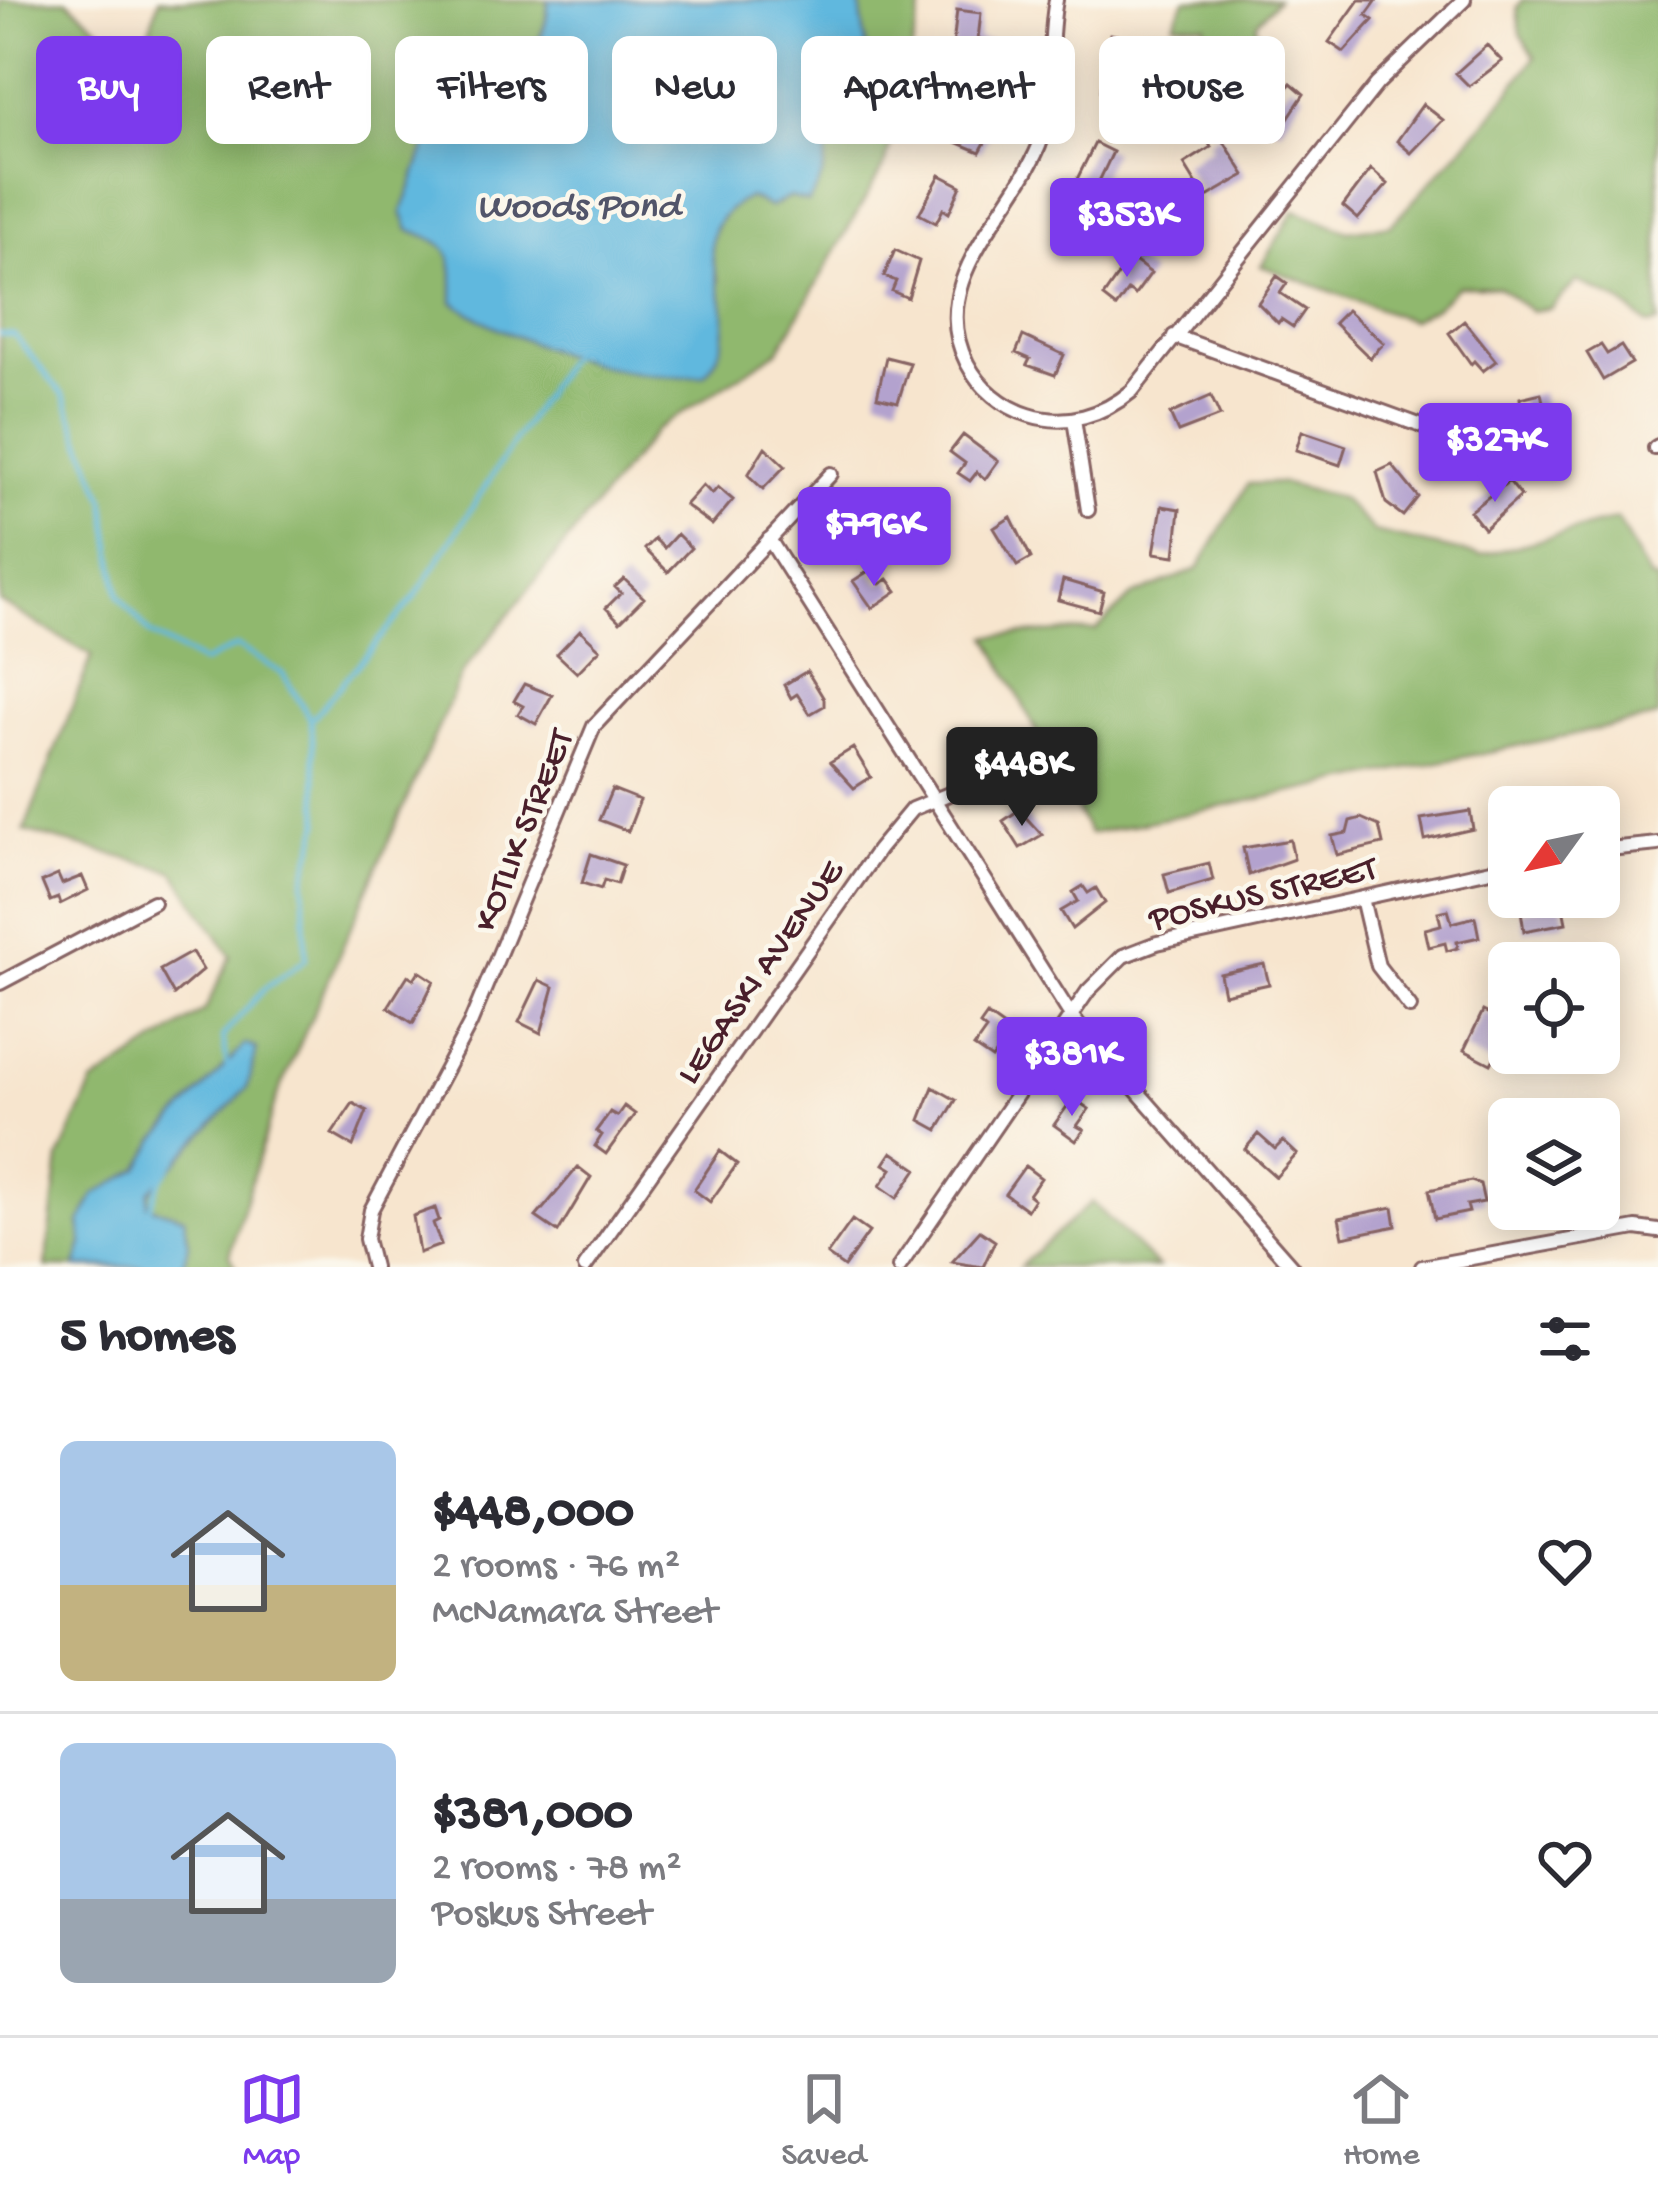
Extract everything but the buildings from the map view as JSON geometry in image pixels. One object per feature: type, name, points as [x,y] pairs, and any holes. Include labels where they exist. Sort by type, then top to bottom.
[{"type":"street","points":[[1056,0],[1039,147],[964,273],[956,324],[966,362],[1000,401],[1036,417],[1075,419],[1100,412],[1132,391],[1377,84],[1464,0]]},
{"type":"street","points":[[1174,336],[1452,437]]},
{"type":"street","points":[[1075,419],[1088,510]]},
{"type":"street","name":"KOTLIK STREET","points":[[373,1267],[366,1239],[371,1210],[479,1006],[583,746],[609,706],[831,474]]},
{"type":"street","points":[[769,539],[1072,1017],[1292,1267]]},
{"type":"street","name":"LEGASKI AVENUE","points":[[585,1267],[878,850],[913,809],[1025,763]]},
{"type":"street","points":[[1620,848],[1658,844]]},
{"type":"street","name":"POSKUS STREET","points":[[899,1267],[1100,976],[1139,948],[1488,871]]},
{"type":"street","points":[[1362,898],[1378,967],[1410,1007]]},
{"type":"street","points":[[0,982],[153,902]]},
{"type":"street","points":[[1422,1267],[1636,1228],[1658,1231]]},
{"type":"green space","points":[[0,0],[67,0],[108,36],[36,36],[36,144],[182,144],[182,36],[143,36],[159,0],[548,0],[541,36],[395,36],[395,144],[429,144],[409,230],[439,239],[453,259],[719,280],[712,254],[714,232],[736,204],[749,197],[770,207],[790,197],[830,144],[890,144],[886,162],[779,350],[656,430],[462,673],[276,1099],[229,1255],[236,1267],[46,1267],[59,1159],[93,1084],[205,1010],[231,956],[174,871],[24,831],[92,656],[0,602]]},
{"type":"green space","points":[[861,0],[923,0],[915,36],[864,36]]},
{"type":"green space","points":[[1185,0],[1277,0],[1257,23],[1256,36],[1202,36],[1206,25],[1174,23]]},
{"type":"green space","points":[[1522,0],[1658,0],[1658,323],[1648,325],[1620,302],[1577,281],[1551,308],[1531,311],[1499,287],[1458,286],[1436,307],[1410,320],[1261,266],[1295,210],[1348,231],[1391,225],[1492,115],[1535,57],[1520,34],[1517,8]]},
{"type":"green space","points":[[1281,483],[1341,498],[1374,532],[1480,556],[1617,519],[1650,579],[1658,581],[1658,717],[1089,834],[988,636],[1096,630],[1132,596],[1198,569],[1248,484]]},
{"type":"green space","points":[[1092,1202],[1158,1267],[1020,1267],[1029,1258]]},
{"type":"water","name":"Woods Pond","points":[[548,0],[861,0],[865,36],[801,36],[801,144],[827,144],[815,192],[808,202],[790,197],[770,207],[749,197],[724,214],[713,234],[712,254],[725,324],[720,349],[704,375],[608,367],[540,346],[478,318],[453,302],[453,273],[444,247],[409,230],[402,212],[427,144],[588,144],[588,36],[541,36]]},
{"type":"water","points":[[245,1044],[257,1049],[247,1088],[149,1192],[148,1206],[184,1217],[189,1244],[182,1267],[76,1267],[83,1244],[80,1223],[94,1195],[140,1168],[156,1140]]},
{"type":"waterway","points":[[0,334],[14,335],[64,396],[105,500],[119,596],[150,634],[202,663],[237,646],[283,674],[311,720]]},
{"type":"waterway","points":[[227,1067],[223,1036],[264,989],[306,959],[304,882],[320,823],[311,720],[415,597],[572,350]]},
{"type":"waterway","points":[[149,1211],[160,1181],[180,1153]]}]
